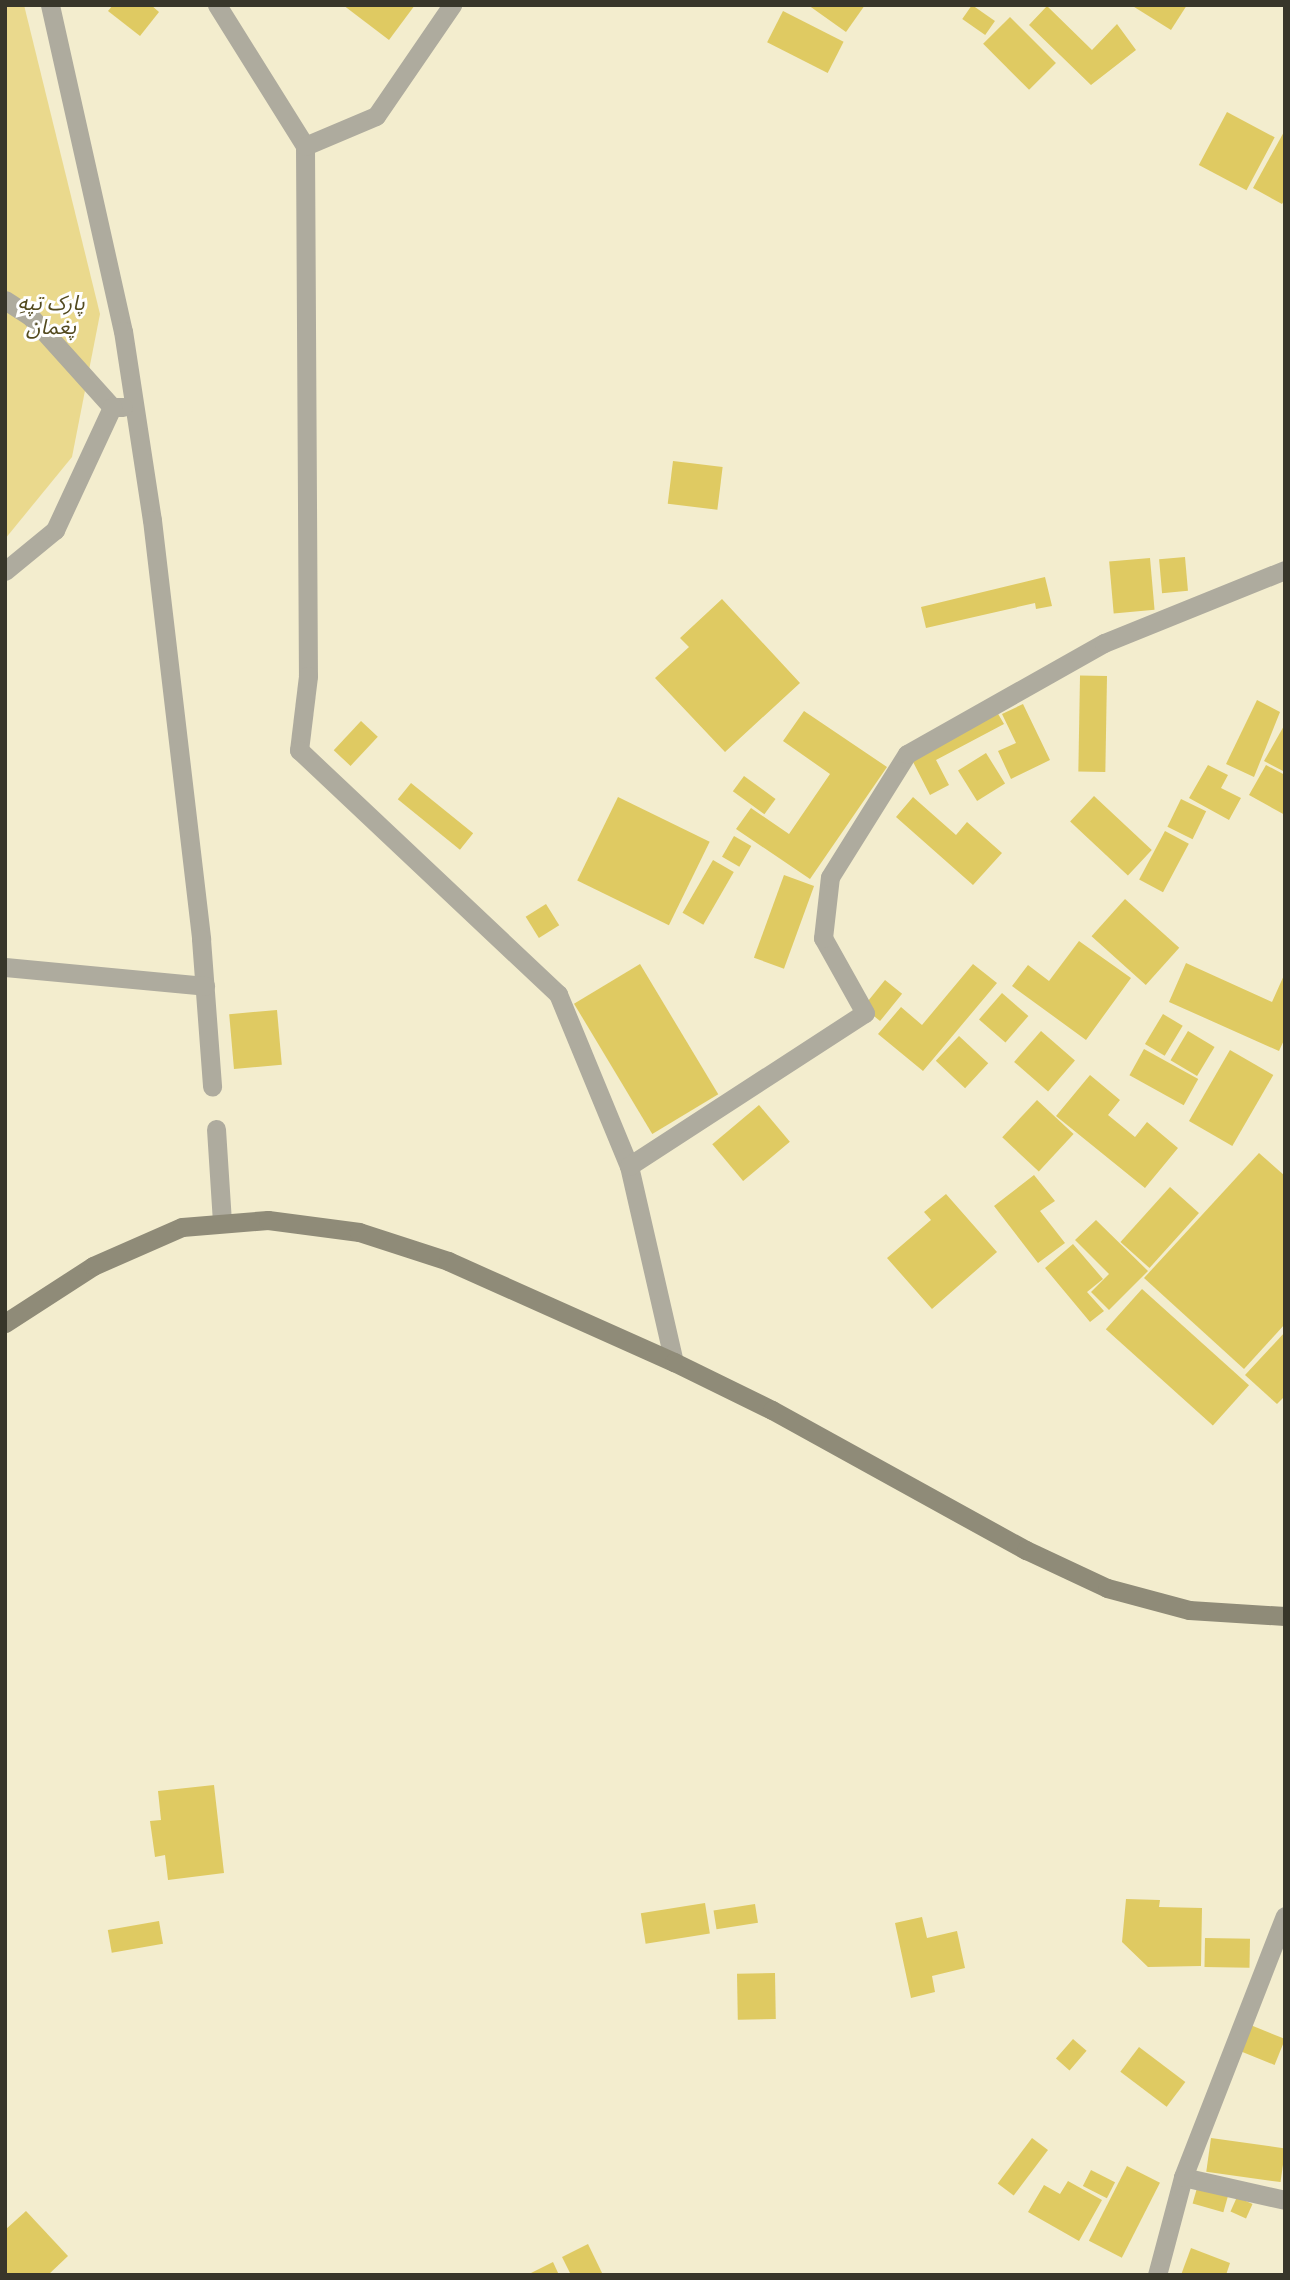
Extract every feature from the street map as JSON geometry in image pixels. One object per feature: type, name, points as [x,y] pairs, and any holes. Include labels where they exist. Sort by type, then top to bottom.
[{"type":"main road","points":[[5,1323],[93,1266],[182,1227],[222,1221],[268,1220],[359,1232],[506,1285],[674,1362],[772,1410],[1026,1550],[1107,1588],[1189,1610],[1285,1616]]},
{"type":"street","points":[[50,5],[123,331],[152,520],[205,986],[212,1087]]},
{"type":"street","points":[[217,5],[305,146],[308,676],[299,750],[558,994],[629,1166],[674,1362]]},
{"type":"street","points":[[305,146],[376,116],[452,5]]},
{"type":"street","points":[[5,300],[30,316],[112,407],[135,408]]},
{"type":"street","points":[[5,571],[54,530],[112,407]]},
{"type":"street","points":[[629,1166],[865,1013],[823,938],[830,877],[907,754],[1104,643],[1285,570]]},
{"type":"street","points":[[5,967],[205,986]]},
{"type":"street","points":[[216,1129],[222,1221]]},
{"type":"street","points":[[1157,2275],[1183,2177],[1285,1916]]},
{"type":"street","points":[[1183,2177],[1285,2200]]},
{"type":"green space","name":"پارک تپهِ پغمان","points":[[5,5],[24,5],[100,314],[72,457],[5,539]]},
{"type":"building","points":[[113,5],[151,5],[159,12],[140,36],[108,11]]},
{"type":"building","points":[[343,5],[415,5],[389,40]]},
{"type":"building","points":[[808,5],[865,5],[846,32]]},
{"type":"building","points":[[972,5],[995,21],[985,35],[962,19]]},
{"type":"building","points":[[1131,5],[1187,5],[1171,30]]},
{"type":"building","points":[[1047,6],[1092,50],[1117,24],[1136,50],[1091,85],[1029,25]]},
{"type":"building","points":[[783,11],[844,42],[828,73],[767,42]]},
{"type":"building","points":[[1010,17],[1056,63],[1029,90],[983,44]]},
{"type":"building","points":[[1227,112],[1275,137],[1247,190],[1199,165]]},
{"type":"building","points":[[1285,130],[1285,199],[1282,204],[1253,188]]},
{"type":"building","points":[[673,461],[723,467],[717,510],[668,504]]},
{"type":"building","points":[[1185,557],[1188,591],[1162,593],[1159,559]]},
{"type":"building","points":[[1150,558],[1155,610],[1114,613],[1109,562]]},
{"type":"building","points":[[1045,577],[1052,606],[1036,609],[1035,603],[926,628],[921,607]]},
{"type":"building","points":[[722,599],[800,683],[725,752],[655,678],[689,647],[680,638]]},
{"type":"building","points":[[1080,676],[1107,676],[1105,772],[1078,772]]},
{"type":"building","points":[[1257,700],[1280,712],[1254,777],[1226,764]]},
{"type":"building","points":[[1023,704],[1050,760],[1011,779],[998,751],[1016,743],[1002,714]]},
{"type":"building","points":[[804,711],[887,767],[810,879],[736,829],[751,808],[789,834],[830,774],[783,741]]},
{"type":"building","points":[[997,712],[1004,724],[936,760],[949,785],[930,795],[911,758]]},
{"type":"building","points":[[361,721],[378,737],[351,766],[334,750]]},
{"type":"building","points":[[1285,724],[1285,772],[1264,761]]},
{"type":"building","points":[[986,753],[1005,784],[977,801],[958,770]]},
{"type":"building","points":[[1208,765],[1228,775],[1221,788],[1241,798],[1229,820],[1189,798]]},
{"type":"building","points":[[1266,765],[1285,775],[1285,815],[1249,795]]},
{"type":"building","points":[[744,776],[776,799],[764,814],[733,791]]},
{"type":"building","points":[[411,783],[473,833],[460,850],[398,799]]},
{"type":"building","points":[[1094,796],[1152,850],[1128,875],[1070,822]]},
{"type":"building","points":[[618,797],[710,842],[669,925],[577,881]]},
{"type":"building","points":[[913,797],[956,835],[967,822],[1002,853],[973,885],[896,817]]},
{"type":"building","points":[[1181,799],[1206,811],[1193,839],[1167,827]]},
{"type":"building","points":[[1165,831],[1189,844],[1163,892],[1139,880]]},
{"type":"building","points":[[734,836],[751,846],[739,867],[722,857]]},
{"type":"building","points":[[713,860],[734,872],[703,925],[682,913]]},
{"type":"building","points":[[784,875],[814,886],[784,969],[754,958]]},
{"type":"building","points":[[1125,899],[1179,948],[1146,985],[1092,936]]},
{"type":"building","points":[[546,904],[559,925],[539,938],[526,917]]},
{"type":"building","points":[[1079,941],[1131,978],[1086,1040],[1012,986],[1028,965],[1049,981]]},
{"type":"building","points":[[1186,963],[1272,1002],[1285,973],[1285,1038],[1279,1051],[1169,1002]]},
{"type":"building","points":[[640,964],[718,1094],[652,1134],[574,1004]]},
{"type":"building","points":[[973,964],[997,983],[923,1071],[878,1034],[901,1007],[922,1025]]},
{"type":"building","points":[[885,980],[902,994],[880,1021],[863,1007]]},
{"type":"building","points":[[1002,993],[1028,1016],[1005,1042],[979,1019]]},
{"type":"building","points":[[277,1010],[282,1065],[234,1069],[229,1014]]},
{"type":"building","points":[[1163,1014],[1183,1026],[1165,1056],[1145,1044]]},
{"type":"building","points":[[1041,1031],[1075,1061],[1048,1091],[1014,1062]]},
{"type":"building","points":[[1188,1031],[1215,1047],[1197,1076],[1170,1060]]},
{"type":"building","points":[[959,1036],[988,1063],[965,1088],[936,1061]]},
{"type":"building","points":[[1144,1049],[1198,1079],[1184,1105],[1129,1075]]},
{"type":"building","points":[[1230,1050],[1273,1075],[1232,1146],[1189,1121]]},
{"type":"building","points":[[1090,1075],[1120,1100],[1108,1115],[1135,1137],[1147,1122],[1178,1148],[1145,1188],[1056,1116]]},
{"type":"building","points":[[1037,1100],[1074,1134],[1039,1171],[1002,1137]]},
{"type":"building","points":[[759,1105],[790,1142],[743,1181],[712,1144]]},
{"type":"building","points":[[1259,1153],[1285,1176],[1285,1324],[1244,1369],[1144,1278]]},
{"type":"building","points":[[1034,1175],[1055,1201],[1040,1211],[1065,1243],[1038,1263],[994,1206]]},
{"type":"building","points":[[1170,1187],[1199,1213],[1149,1268],[1120,1242]]},
{"type":"building","points":[[946,1194],[997,1252],[932,1309],[887,1258],[931,1220],[924,1212]]},
{"type":"building","points":[[1096,1220],[1148,1271],[1109,1310],[1091,1292],[1109,1274],[1075,1240]]},
{"type":"building","points":[[1073,1244],[1103,1279],[1087,1292],[1104,1311],[1090,1322],[1045,1268]]},
{"type":"building","points":[[1142,1289],[1249,1385],[1213,1425],[1106,1329]]},
{"type":"building","points":[[1285,1332],[1285,1396],[1277,1404],[1245,1375]]},
{"type":"building","points":[[214,1785],[224,1873],[168,1880],[165,1855],[155,1857],[150,1821],[161,1820],[158,1791]]},
{"type":"building","points":[[1126,1899],[1160,1900],[1159,1907],[1202,1908],[1201,1966],[1148,1967],[1122,1942]]},
{"type":"building","points":[[705,1903],[710,1934],[646,1944],[641,1913]]},
{"type":"building","points":[[755,1904],[758,1923],[716,1929],[714,1911]]},
{"type":"building","points":[[922,1917],[927,1938],[957,1931],[965,1968],[932,1976],[935,1992],[911,1998],[895,1923]]},
{"type":"building","points":[[159,1921],[163,1944],[112,1953],[108,1930]]},
{"type":"building","points":[[1205,1938],[1250,1939],[1249,1968],[1204,1967]]},
{"type":"building","points":[[775,1973],[776,2019],[738,2020],[737,1974]]},
{"type":"building","points":[[1248,2024],[1285,2039],[1275,2065],[1238,2050]]},
{"type":"building","points":[[1073,2039],[1087,2051],[1070,2070],[1056,2059]]},
{"type":"building","points":[[1139,2047],[1185,2082],[1167,2107],[1120,2072]]},
{"type":"building","points":[[1032,2138],[1048,2150],[1014,2196],[998,2184]]},
{"type":"building","points":[[1211,2138],[1285,2148],[1281,2182],[1206,2172]]},
{"type":"building","points":[[1127,2166],[1160,2183],[1122,2258],[1089,2241]]},
{"type":"building","points":[[1091,2170],[1115,2182],[1107,2198],[1083,2186]]},
{"type":"building","points":[[1068,2181],[1102,2200],[1079,2241],[1028,2212],[1044,2185],[1060,2194]]},
{"type":"building","points":[[1197,2188],[1228,2197],[1223,2212],[1193,2203]]},
{"type":"building","points":[[1237,2197],[1253,2204],[1246,2219],[1230,2212]]},
{"type":"building","points":[[26,2211],[68,2256],[48,2275],[5,2275],[5,2230]]},
{"type":"building","points":[[588,2244],[603,2275],[571,2275],[562,2257]]},
{"type":"building","points":[[1191,2248],[1230,2263],[1226,2275],[1181,2275]]},
{"type":"building","points":[[553,2262],[559,2275],[527,2275]]}]
